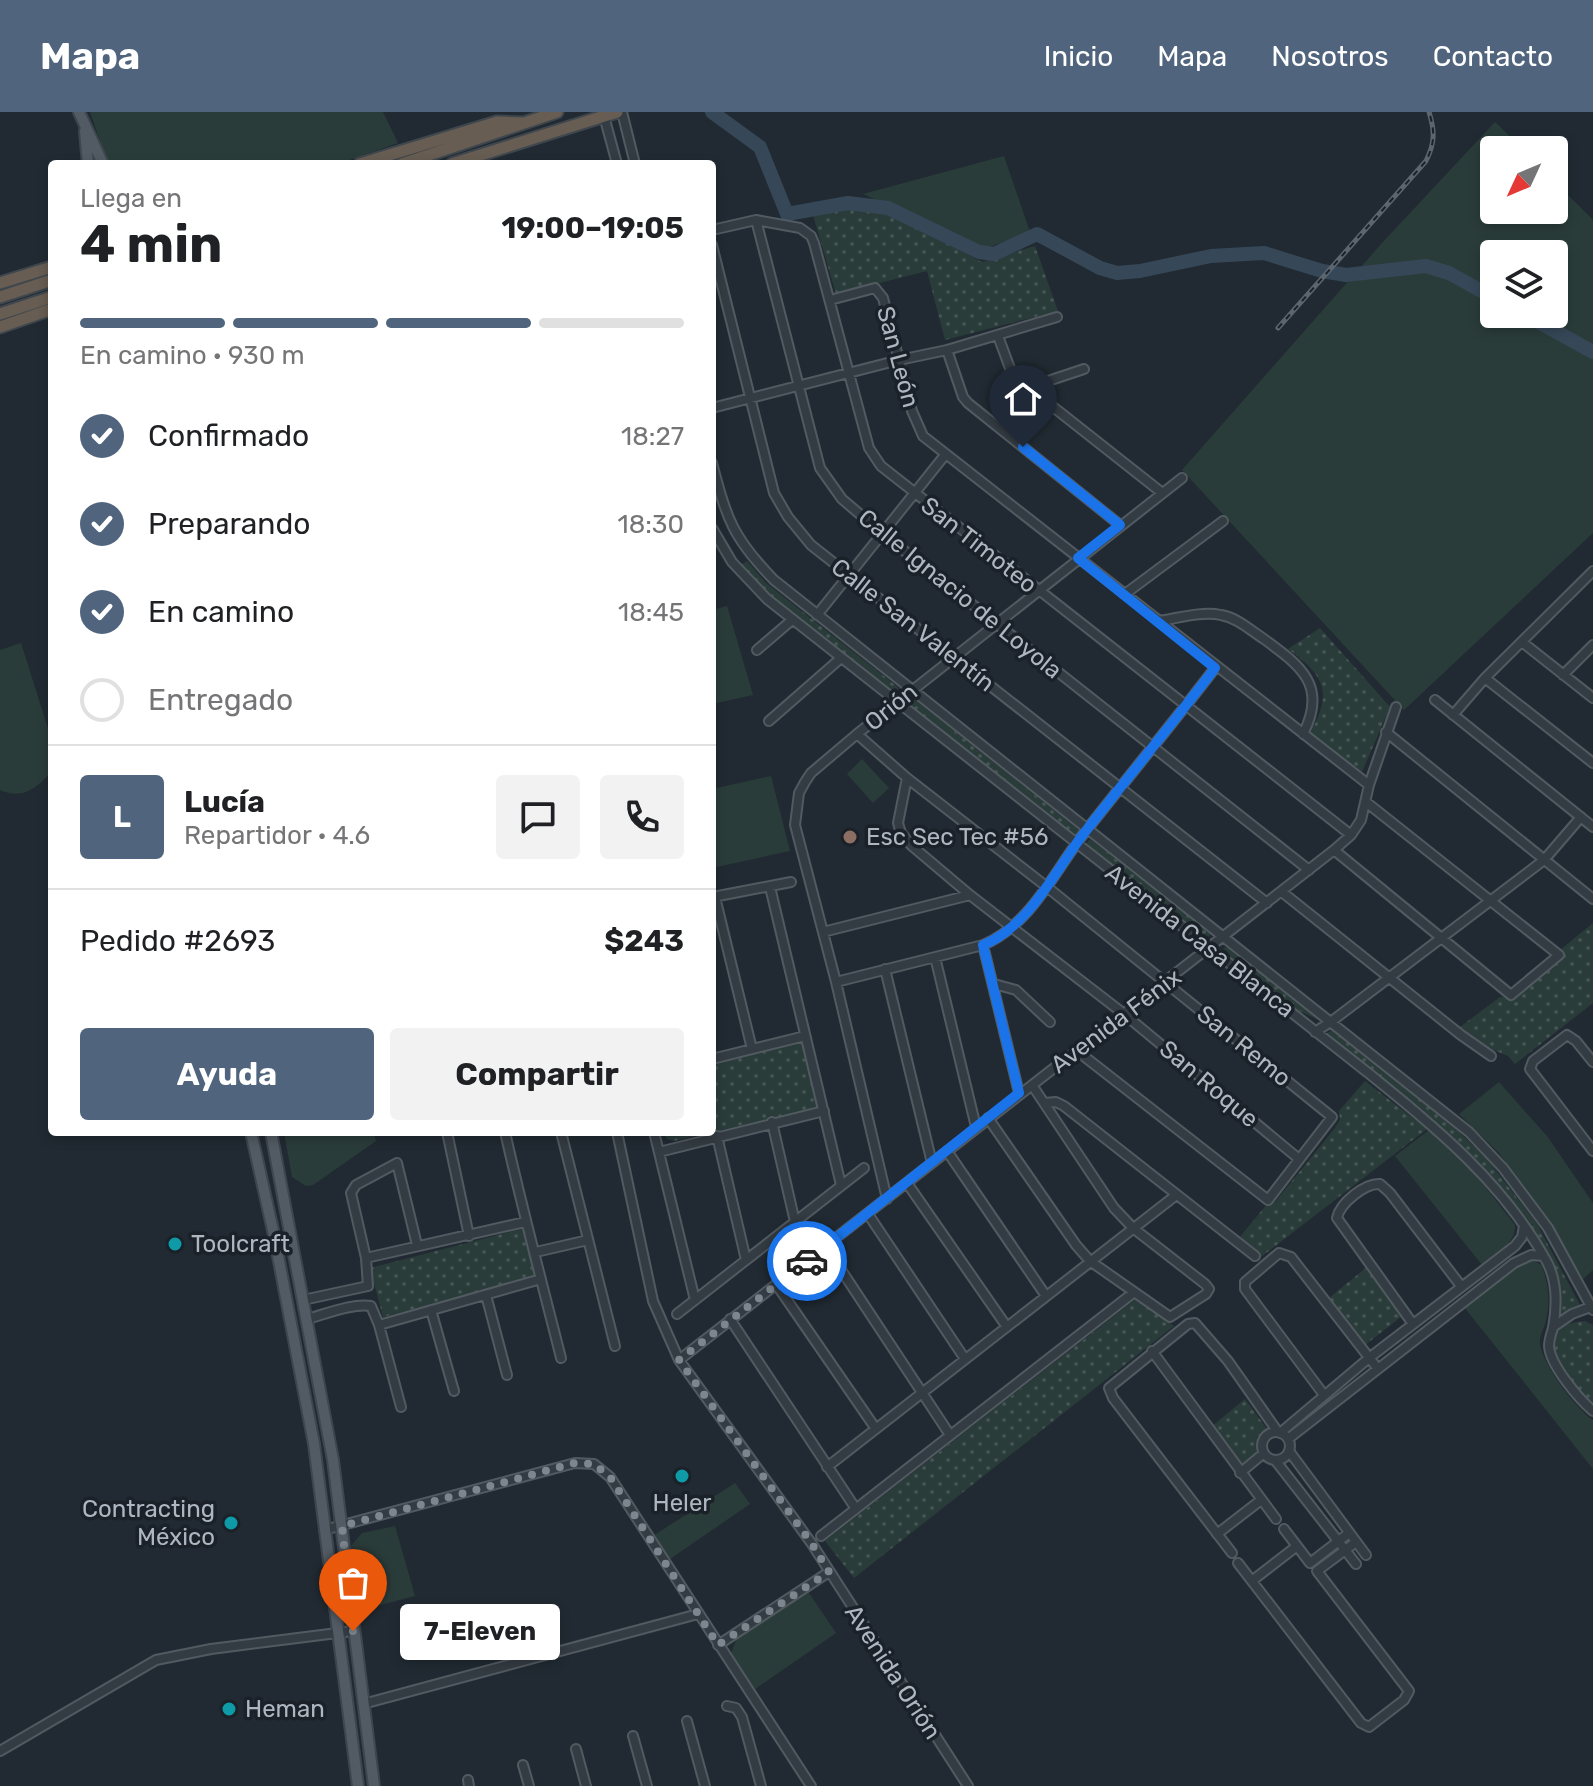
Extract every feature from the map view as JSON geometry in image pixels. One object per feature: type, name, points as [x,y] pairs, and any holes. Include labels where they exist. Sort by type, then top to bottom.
[{"type":"highway","points":[[414,160],[557,112]]},
{"type":"highway","points":[[464,160],[620,112]]},
{"type":"highway","points":[[373,160],[497,122],[522,123]]},
{"type":"highway","points":[[474,160],[483,154]]},
{"type":"highway","points":[[0,283],[48,268]]},
{"type":"highway","points":[[0,297],[48,281]]},
{"type":"highway","points":[[0,314],[48,298]]},
{"type":"highway","points":[[0,327],[48,310]]},
{"type":"main road","points":[[79,112],[88,160]]},
{"type":"main road","points":[[84,129],[101,160]]},
{"type":"main road","points":[[252,1136],[315,1454],[358,1786]]},
{"type":"main road","points":[[272,1136],[342,1526],[374,1786]]},
{"type":"street","points":[[620,112],[634,160]]},
{"type":"street","points":[[604,116],[616,160]]},
{"type":"street","name":"San Timoteo","points":[[716,229],[756,220],[800,228],[811,236],[872,457],[1038,592],[1351,835]]},
{"type":"street","name":"Calle Ignacio de Loyola","points":[[756,220],[820,468],[842,499],[1309,870]]},
{"type":"street","name":"Calle San Valentín","points":[[716,261],[774,493],[788,517],[811,545],[1267,903]]},
{"type":"street","name":"San León","points":[[830,300],[878,289],[917,426],[923,436],[1215,668],[1369,785]]},
{"type":"street","points":[[716,407],[947,350],[1057,317]]},
{"type":"street","points":[[998,336],[1011,371],[1027,388],[1161,492]]},
{"type":"street","points":[[947,350],[963,397],[968,403],[1120,525]]},
{"type":"street","points":[[1027,388],[1084,369]]},
{"type":"street","points":[[817,615],[945,455]]},
{"type":"street","name":"Avenida Casa Blanca","points":[[716,476],[731,527],[748,552],[774,580],[1332,1021],[1452,1117],[1488,1150],[1553,1235],[1592,1307]]},
{"type":"street","name":"Orión","points":[[887,1199],[795,825],[797,803],[805,782],[811,773],[896,702],[1182,478]]},
{"type":"street","points":[[1125,594],[1223,521]]},
{"type":"street","name":"Avenida Casa Blanca","points":[[716,535],[732,562],[751,584],[792,620],[1445,1135],[1472,1162],[1524,1225],[1543,1256],[1556,1294],[1548,1343],[1552,1358],[1593,1411]]},
{"type":"street","points":[[732,562],[748,552]]},
{"type":"street","points":[[1453,715],[1485,678],[1593,571]]},
{"type":"street","points":[[1159,621],[1210,613],[1223,615],[1235,619],[1285,655],[1310,683],[1312,716],[1303,734]]},
{"type":"street","points":[[757,650],[792,620]]},
{"type":"street","points":[[1522,642],[1593,698]]},
{"type":"street","points":[[1563,675],[1593,645]]},
{"type":"street","points":[[769,721],[841,658]]},
{"type":"street","points":[[836,982],[983,945],[998,939],[1012,928],[1215,668]]},
{"type":"street","points":[[1485,678],[1593,763]]},
{"type":"street","points":[[1435,700],[1593,827]]},
{"type":"street","name":"Avenida Fénix","points":[[679,1360],[1019,1093],[1211,948],[1351,835],[1361,820],[1369,785],[1396,707]]},
{"type":"street","points":[[1386,732],[1593,899]]},
{"type":"street","name":"San Remo","points":[[857,734],[907,778],[1332,1117],[1299,1159]]},
{"type":"street","name":"San Roque","points":[[907,778],[898,823],[901,833],[970,895],[1124,1014],[1299,1159]]},
{"type":"street","points":[[1334,850],[1511,995],[1559,955],[1366,802]]},
{"type":"street","points":[[1315,1032],[1544,860],[1581,817]]},
{"type":"street","points":[[716,897],[791,882]]},
{"type":"street","points":[[770,887],[841,1185]]},
{"type":"street","points":[[1282,892],[1480,1051],[1491,1056]]},
{"type":"street","points":[[823,932],[970,895]]},
{"type":"street","points":[[716,905],[752,1049]]},
{"type":"street","points":[[983,945],[1019,1093]]},
{"type":"street","points":[[935,957],[976,1127]]},
{"type":"street","points":[[885,969],[932,1163]]},
{"type":"street","points":[[994,984],[1016,990],[1050,1022]]},
{"type":"street","points":[[1593,1062],[1567,1035],[1533,1061],[1530,1069],[1593,1151]]},
{"type":"street","points":[[716,1058],[805,1036]]},
{"type":"street","points":[[1076,1050],[1268,1200],[1299,1159]]},
{"type":"street","points":[[988,1118],[1090,1261],[1170,1317],[1206,1294],[1209,1289],[1133,1228],[1096,1185],[1032,1085]]},
{"type":"street","points":[[1045,1103],[1056,1102],[1064,1106],[1255,1256]]},
{"type":"street","points":[[659,1152],[824,1111]]},
{"type":"street","points":[[772,1122],[795,1222]]},
{"type":"street","points":[[448,1136],[469,1236]]},
{"type":"street","points":[[506,1136],[561,1358]]},
{"type":"street","points":[[562,1136],[615,1346]]},
{"type":"street","name":"Avenida Orión","points":[[618,1136],[653,1301],[679,1360],[812,1544],[968,1786]]},
{"type":"street","points":[[655,1136],[695,1300]]},
{"type":"street","points":[[717,1136],[746,1260]]},
{"type":"street","points":[[947,1151],[1046,1296]]},
{"type":"street","points":[[303,1300],[368,1286],[366,1258],[351,1199],[356,1185],[397,1163],[417,1245]]},
{"type":"street","points":[[677,1314],[864,1168]]},
{"type":"street","points":[[907,1183],[1007,1327]]},
{"type":"street","points":[[1410,1320],[1337,1218],[1339,1209],[1369,1185],[1380,1184],[1390,1193],[1458,1283]]},
{"type":"street","points":[[827,1467],[1175,1196]]},
{"type":"street","points":[[868,1214],[965,1359]]},
{"type":"street","points":[[366,1258],[525,1222]]},
{"type":"street","points":[[1282,1434],[1367,1355],[1394,1339],[1410,1320],[1520,1241],[1524,1225]]},
{"type":"street","points":[[536,1252],[588,1240]]},
{"type":"street","points":[[826,1247],[950,1435]]},
{"type":"street","points":[[1506,1252],[1514,1263]]},
{"type":"street","points":[[1324,1395],[1244,1286],[1279,1253],[1291,1257],[1378,1369]]},
{"type":"street","points":[[1264,1453],[1264,1439],[1308,1423],[1514,1263],[1531,1255],[1543,1256]]},
{"type":"street","points":[[1482,1270],[1491,1281]]},
{"type":"street","points":[[379,1325],[541,1279]]},
{"type":"street","points":[[776,1284],[876,1429]]},
{"type":"street","points":[[821,1536],[1133,1293]]},
{"type":"street","points":[[486,1295],[507,1375]]},
{"type":"street","points":[[307,1319],[348,1308],[371,1306],[401,1407]]},
{"type":"street","points":[[1553,1327],[1572,1314],[1592,1307]]},
{"type":"street","points":[[431,1310],[454,1391]]},
{"type":"street","points":[[730,1319],[856,1509]]},
{"type":"street","points":[[1232,1553],[1110,1392],[1111,1384],[1188,1324],[1195,1323],[1228,1361],[1282,1434],[1289,1451],[1366,1555]]},
{"type":"street","points":[[1394,1339],[1403,1350]]},
{"type":"street","points":[[1152,1351],[1276,1519]]},
{"type":"street","points":[[1300,1414],[1308,1423]]},
{"type":"street","points":[[1275,1460],[1285,1457],[1289,1451]]},
{"type":"street","points":[[1240,1473],[1264,1453]]},
{"type":"street","points":[[1264,1453],[1275,1460],[1356,1564]]},
{"type":"street","points":[[324,1530],[575,1463],[594,1464],[610,1477],[811,1786]]},
{"type":"street","points":[[1217,1534],[1261,1500]]},
{"type":"street","points":[[1284,1529],[1310,1563],[1349,1533]]},
{"type":"street","points":[[1238,1563],[1361,1723],[1369,1727],[1404,1700],[1409,1691],[1317,1571],[1356,1542]]},
{"type":"street","points":[[1253,1580],[1297,1546]]},
{"type":"street","points":[[718,1645],[829,1572]]},
{"type":"street","points":[[363,1704],[698,1614]]},
{"type":"street","points":[[0,1751],[156,1660],[211,1649],[353,1631]]},
{"type":"street","points":[[727,1706],[736,1708],[742,1717],[761,1786]]},
{"type":"street","points":[[687,1721],[705,1786]]},
{"type":"street","points":[[633,1736],[647,1786]]},
{"type":"street","points":[[576,1749],[586,1786]]},
{"type":"street","points":[[523,1765],[529,1786]]},
{"type":"shaded area","points":[[90,112],[383,112],[398,143],[349,160],[107,160]]},
{"type":"shaded area","points":[[1495,122],[1510,136],[1482,136]]},
{"type":"shaded area","points":[[1480,138],[1480,224],[1568,224],[1568,195],[1593,220],[1593,533],[1404,710],[1182,470],[1382,243]]},
{"type":"shaded area","points":[[1004,156],[1030,232],[984,249],[863,194]]},
{"type":"shaded area","points":[[844,208],[892,215],[982,262],[1035,246],[1058,311],[945,340],[927,271],[836,294],[813,215]]},
{"type":"shaded area","points":[[747,561],[766,583],[899,688],[893,694],[769,596],[741,565]]},
{"type":"shaded area","points":[[727,606],[753,695],[716,703],[716,609]]},
{"type":"shaded area","points":[[1320,628],[1390,707],[1362,772],[1310,733],[1321,706],[1322,686],[1310,668],[1288,649]]},
{"type":"shaded area","points":[[21,643],[48,728],[48,775],[29,791],[16,794],[0,790],[0,650]]},
{"type":"shaded area","points":[[914,699],[1080,831],[1075,838],[907,705]]},
{"type":"shaded area","points":[[862,759],[889,788],[873,803],[847,774]]},
{"type":"shaded area","points":[[771,776],[790,851],[716,867],[716,788]]},
{"type":"shaded area","points":[[1090,839],[1211,934],[1205,940],[1085,845]]},
{"type":"shaded area","points":[[1593,923],[1593,1003],[1515,1064],[1508,1056],[1484,1046],[1460,1027],[1500,997],[1514,997],[1557,963],[1559,951]]},
{"type":"shaded area","points":[[1226,947],[1321,1021],[1291,1007],[1220,951]]},
{"type":"shaded area","points":[[1332,1030],[1457,1130],[1487,1159],[1537,1224],[1581,1307],[1559,1316],[1561,1295],[1555,1270],[1514,1206],[1491,1178],[1439,1127],[1326,1034]]},
{"type":"shaded area","points":[[800,1043],[805,1046],[818,1106],[716,1131],[716,1063]]},
{"type":"shaded area","points":[[1365,1081],[1427,1129],[1261,1257],[1239,1238],[1268,1203],[1275,1202],[1335,1128],[1340,1120],[1339,1111]]},
{"type":"shaded area","points":[[1499,1082],[1547,1136],[1593,1203],[1593,1270],[1583,1279],[1557,1235],[1499,1153],[1459,1114]]},
{"type":"shaded area","points":[[1429,1130],[1469,1166],[1515,1225],[1509,1243],[1482,1265],[1395,1156]]},
{"type":"shaded area","points":[[285,1136],[374,1136],[376,1141],[313,1185],[306,1186],[292,1177]]},
{"type":"shaded area","points":[[665,1136],[696,1136],[674,1141]]},
{"type":"shaded area","points":[[522,1229],[535,1278],[383,1317],[370,1268]]},
{"type":"shaded area","points":[[1529,1259],[1542,1265],[1549,1299],[1540,1341],[1542,1353],[1561,1385],[1593,1420],[1593,1469],[1464,1307]]},
{"type":"shaded area","points":[[1367,1267],[1402,1316],[1364,1346],[1329,1298]]},
{"type":"shaded area","points":[[1136,1299],[1174,1326],[854,1578],[825,1541]]},
{"type":"shaded area","points":[[1585,1321],[1593,1325],[1593,1409],[1564,1372],[1553,1345],[1556,1333],[1566,1325]]},
{"type":"shaded area","points":[[1245,1399],[1267,1429],[1257,1437],[1256,1453],[1241,1466],[1211,1427]]},
{"type":"shaded area","points":[[735,1483],[750,1504],[670,1559],[653,1536]]},
{"type":"shaded area","points":[[395,1526],[415,1596],[361,1610],[350,1547],[362,1533]]},
{"type":"shaded area","points":[[807,1590],[836,1633],[755,1689],[731,1653],[737,1638]]},
{"type":"waterway","points":[[712,112],[760,147],[787,214],[848,203],[888,208],[979,252],[994,254],[1037,234],[1100,268],[1117,273],[1211,256],[1264,253],[1346,275],[1426,266],[1449,273],[1480,290]]},
{"type":"waterway","points":[[1549,328],[1593,352]]},
{"type":"railway","points":[[1278,328],[1426,161],[1433,137],[1429,112]]},
{"type":"way so far","points":[[353,1631],[342,1526],[575,1463],[594,1464],[610,1477],[718,1645],[829,1572],[679,1360],[807,1261]]},
{"type":"place","name":"Esc Sec Tec #56","points":[[850,837]]},
{"type":"place","name":"Toolcraft","points":[[175,1244]]},
{"type":"place","name":"Heler","points":[[682,1476]]},
{"type":"place","name":"Contracting México","points":[[231,1523]]},
{"type":"place","name":"7-Eleven","points":[[353,1631]]},
{"type":"place","name":"Heman","points":[[229,1709]]},
{"type":"route","points":[[807,1261],[1019,1093],[983,945],[998,939],[1012,928],[1047,887],[1087,829],[1215,668],[1078,558],[1120,525],[1023,447]]}]
